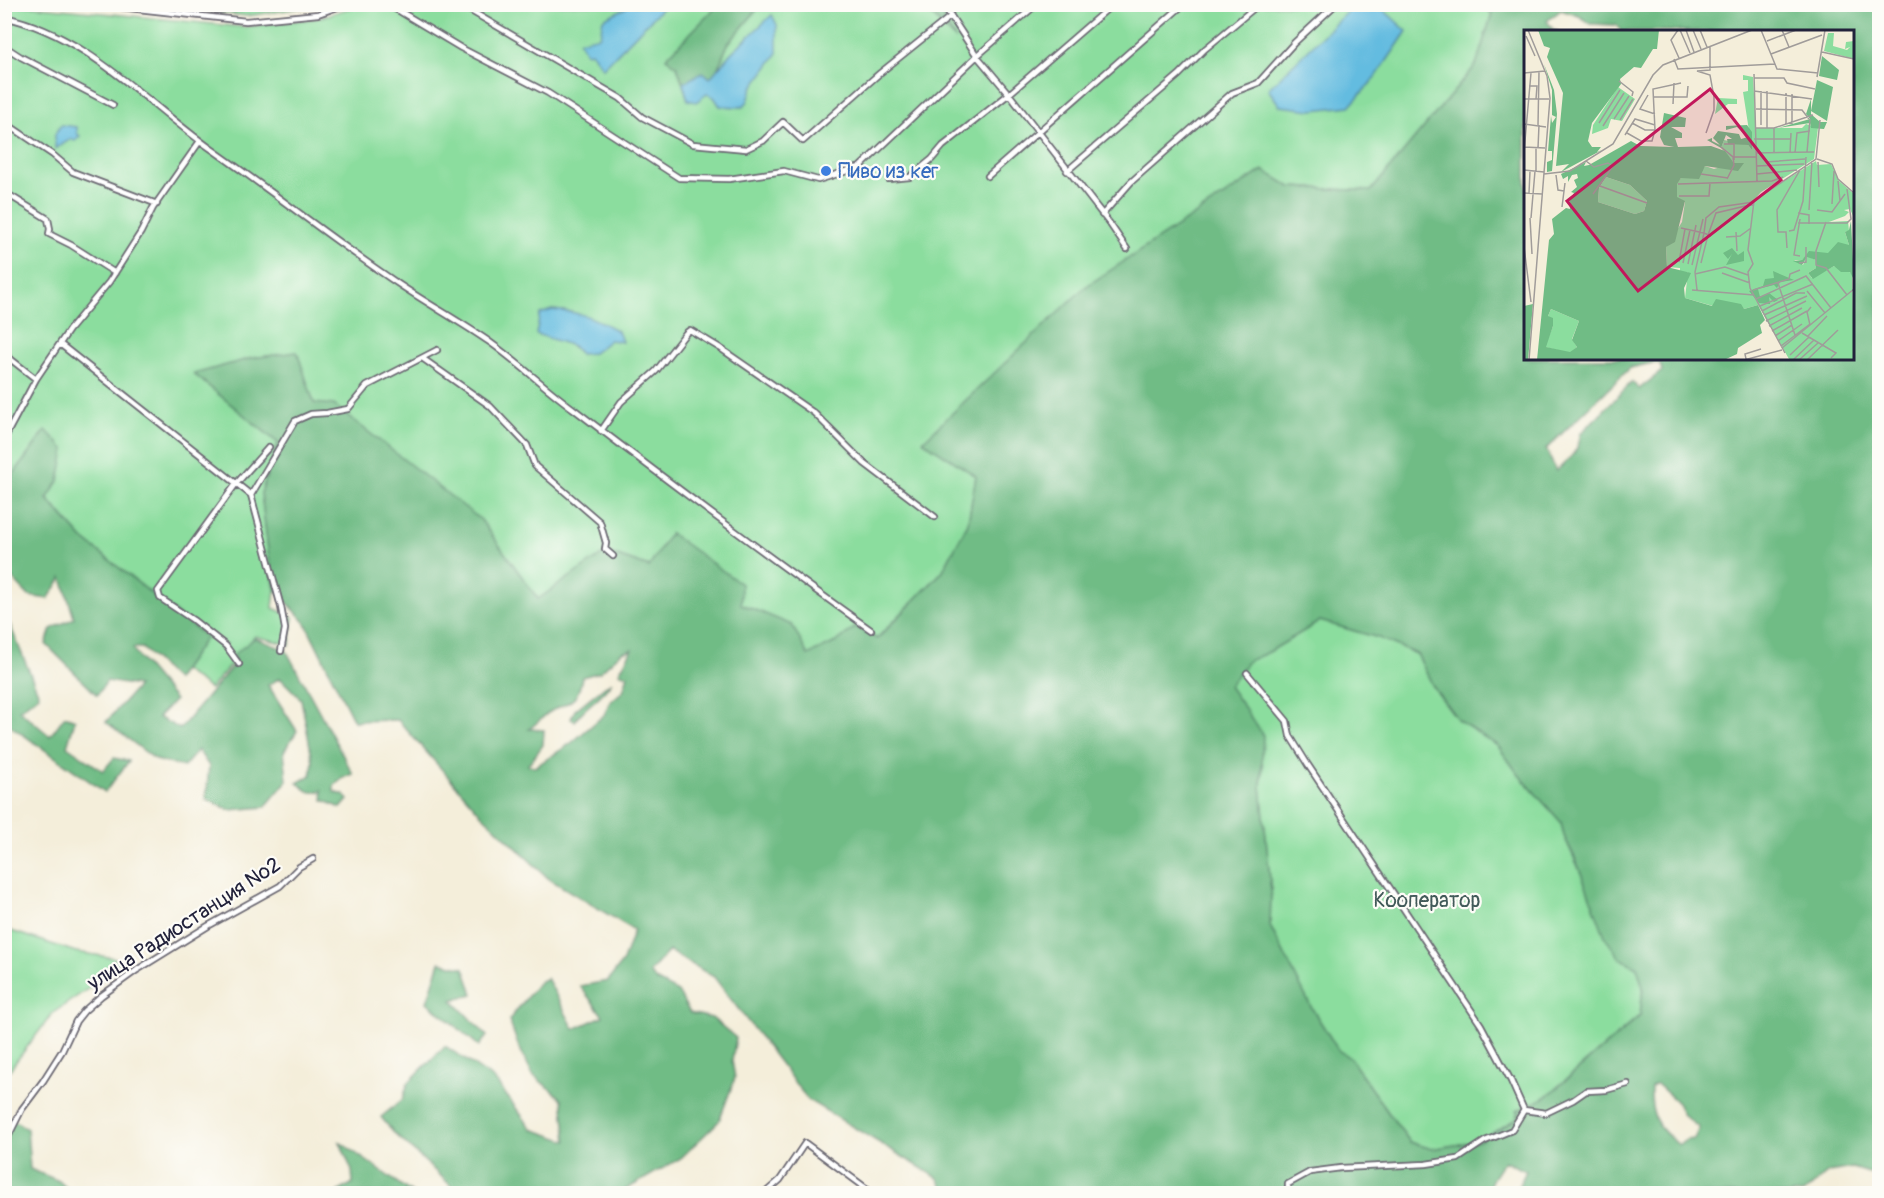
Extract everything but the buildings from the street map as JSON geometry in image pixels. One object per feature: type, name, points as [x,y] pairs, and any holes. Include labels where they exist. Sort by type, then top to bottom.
[{"type":"street","points":[[93,4],[246,21],[318,14],[346,4]]},
{"type":"street","points":[[385,4],[461,48],[548,93],[679,178],[729,179],[784,171],[818,180],[860,167],[977,56],[1037,4]]},
{"type":"street","points":[[459,4],[620,99],[642,117],[693,144],[746,149],[763,141],[783,122],[803,141],[959,4]]},
{"type":"street","points":[[943,4],[977,56],[1009,94],[1127,249]]},
{"type":"street","points":[[889,179],[910,177],[932,159],[943,146],[1009,94],[1113,4]]},
{"type":"street","points":[[988,176],[1184,4]]},
{"type":"street","points":[[1067,171],[1179,75],[1205,48],[1259,4]]},
{"type":"street","points":[[1102,215],[1131,182],[1232,93],[1258,83],[1294,43],[1336,4]]},
{"type":"street","points":[[4,17],[20,20],[59,36],[84,51],[133,86],[200,141],[396,282],[492,344],[601,430],[871,630]]},
{"type":"street","points":[[4,46],[113,105]]},
{"type":"street","points":[[4,122],[54,154],[73,172],[157,204]]},
{"type":"street","points":[[4,439],[36,379],[115,273],[157,204],[200,141]]},
{"type":"street","points":[[4,192],[48,219],[51,229],[49,234],[115,273]]},
{"type":"street","points":[[601,430],[621,402],[656,371],[690,330],[814,413],[864,463],[935,517]]},
{"type":"street","points":[[60,344],[251,495],[281,607],[285,629],[281,651]]},
{"type":"street","points":[[251,495],[295,421],[311,414],[348,409],[367,386],[437,350]]},
{"type":"street","points":[[4,354],[36,379]]},
{"type":"street","points":[[422,358],[490,406],[527,445],[535,466],[600,522],[606,543],[605,549],[613,556]]},
{"type":"street","points":[[239,664],[226,646],[160,598],[158,591],[236,484],[269,447]]},
{"type":"street","points":[[1247,673],[1287,721],[1290,736],[1482,1025],[1524,1110]]},
{"type":"street","name":"улица Радиостанция №2","points":[[4,1145],[22,1109],[50,1071],[67,1043],[76,1021],[84,1011],[137,970],[208,926],[280,886],[299,867],[313,859]]},
{"type":"street","points":[[1524,1110],[1546,1113],[1586,1091],[1606,1090],[1628,1084]]},
{"type":"street","points":[[1288,1194],[1288,1184],[1310,1172],[1341,1168],[1426,1164],[1458,1159],[1491,1137],[1512,1130],[1524,1110]]},
{"type":"street","points":[[764,1194],[780,1180],[805,1143],[874,1194]]},
{"type":"green space","points":[[5,5],[244,27],[318,18],[359,5],[631,5],[618,13],[603,31],[591,52],[603,68],[665,5],[720,5],[666,58],[677,66],[688,100],[706,93],[714,97],[720,106],[742,107],[748,101],[772,16],[731,53],[717,70],[728,44],[761,5],[905,5],[933,16],[953,37],[936,5],[1355,5],[1269,89],[1406,31],[1378,5],[1483,5],[1492,14],[1476,65],[1371,191],[1291,187],[923,441],[976,476],[968,523],[942,572],[876,639],[856,627],[836,642],[808,656],[792,625],[606,552],[538,599],[481,520],[314,403],[297,352],[252,358],[194,374],[278,443],[261,493],[275,589],[273,608],[293,617],[290,645],[255,636],[210,689],[183,670],[206,637],[83,539],[47,498],[59,481],[45,431],[5,486]],"holes":[[[552,310],[571,312],[621,341],[610,340],[593,353],[580,354],[540,314]]]},
{"type":"green space","points":[[153,5],[321,5],[247,16]]},
{"type":"green space","points":[[718,5],[761,5],[728,44],[717,70],[710,79],[703,73],[683,83],[677,66],[666,58]]},
{"type":"green space","points":[[905,5],[936,5],[956,40],[933,16]]},
{"type":"green space","points":[[1483,5],[1879,5],[1879,1176],[1853,1168],[1828,1172],[1803,1194],[1515,1194],[1526,1171],[1504,1161],[1486,1193],[945,1193],[938,1178],[808,1100],[714,977],[669,951],[649,973],[657,981],[678,992],[690,1013],[712,1018],[736,1038],[732,1061],[735,1078],[719,1121],[681,1158],[620,1193],[459,1193],[393,1132],[381,1117],[403,1099],[408,1083],[445,1046],[494,1079],[532,1129],[567,1141],[562,1099],[533,1075],[509,1020],[539,982],[547,978],[574,1029],[603,1016],[580,986],[608,981],[623,961],[634,930],[549,879],[483,816],[398,720],[354,721],[305,622],[275,589],[261,493],[278,443],[194,374],[252,358],[297,352],[314,403],[334,405],[481,520],[538,599],[606,552],[649,567],[670,533],[741,584],[741,604],[792,625],[808,655],[836,642],[856,627],[877,639],[942,572],[968,523],[976,476],[923,441],[1085,287],[1263,170],[1291,187],[1371,191],[1476,65],[1492,14]],"holes":[[[1660,363],[1662,371],[1639,389],[1632,382],[1580,434],[1576,450],[1556,471],[1546,449],[1630,368]],[[1320,621],[1379,638],[1417,654],[1434,688],[1458,720],[1498,746],[1519,775],[1561,822],[1564,836],[1576,860],[1606,939],[1620,958],[1637,967],[1643,987],[1640,1016],[1546,1097],[1517,1110],[1519,1112],[1516,1119],[1479,1141],[1432,1149],[1410,1142],[1351,1059],[1338,1050],[1311,1007],[1270,926],[1271,891],[1261,786],[1263,735],[1229,686],[1248,661],[1269,652]],[[632,649],[619,673],[628,675],[623,691],[610,702],[604,715],[570,744],[535,767],[528,765],[543,745],[544,730],[529,729],[548,713],[575,698],[582,677],[600,672],[622,652]],[[1657,1084],[1676,1101],[1683,1115],[1699,1128],[1694,1139],[1686,1140],[1679,1145],[1660,1126],[1653,1113],[1651,1087]]]},
{"type":"green space","points":[[46,430],[65,450],[59,481],[47,499],[83,539],[206,637],[176,680],[142,648],[133,648],[175,700],[158,717],[180,729],[235,663],[234,654],[255,638],[286,650],[353,774],[343,778],[334,786],[334,792],[344,795],[348,800],[341,808],[323,800],[322,790],[311,792],[297,783],[311,775],[313,762],[301,699],[280,678],[268,685],[297,731],[284,751],[287,781],[265,807],[230,810],[206,799],[209,766],[198,750],[184,767],[156,760],[106,722],[138,686],[107,681],[97,695],[46,644],[51,629],[74,618],[62,578],[48,599],[29,596],[5,571],[5,486]]},
{"type":"green space","points":[[5,613],[39,695],[19,710],[50,736],[65,716],[75,720],[67,746],[103,771],[114,758],[129,761],[105,792],[5,722]]},
{"type":"green space","name":"Кооператор","points":[[1320,621],[1379,638],[1417,654],[1434,688],[1458,720],[1498,746],[1519,775],[1561,822],[1564,836],[1620,958],[1637,967],[1643,987],[1640,1015],[1546,1097],[1518,1110],[1516,1119],[1479,1141],[1431,1149],[1410,1142],[1351,1059],[1338,1050],[1311,1007],[1270,926],[1271,891],[1261,786],[1263,765],[1229,686],[1248,661],[1269,652]]},
{"type":"green space","points":[[611,683],[575,721],[571,719],[575,710]]},
{"type":"green space","points":[[5,929],[76,952],[115,958],[121,966],[53,1013],[5,1076]]},
{"type":"green space","points":[[440,962],[464,968],[473,994],[452,1000],[487,1036],[479,1046],[427,1002]]},
{"type":"green space","points":[[9,1117],[27,1129],[30,1169],[59,1181],[72,1193],[5,1192],[4,1121]]},
{"type":"green space","points":[[340,1142],[412,1193],[338,1193],[353,1183],[352,1171]]},
{"type":"water","points":[[1355,4],[1378,5],[1407,31],[1376,77],[1350,106],[1312,110],[1280,106],[1268,89]]},
{"type":"water","points":[[631,5],[665,5],[603,68],[591,52],[586,53],[579,41],[600,36],[603,19]]},
{"type":"water","points":[[772,15],[777,25],[777,54],[752,88],[748,101],[743,107],[720,106],[714,97],[707,94],[696,102],[688,100],[683,83],[703,72],[710,78],[731,53]]},
{"type":"water","points":[[61,125],[77,127],[77,133],[80,136],[75,141],[71,139],[55,149],[55,134]]},
{"type":"water","points":[[552,310],[571,312],[594,319],[618,331],[622,342],[610,340],[593,353],[580,354],[573,346],[536,334],[540,314]]},
{"type":"place","name":"Пиво из кег","points":[[826,171]]}]
